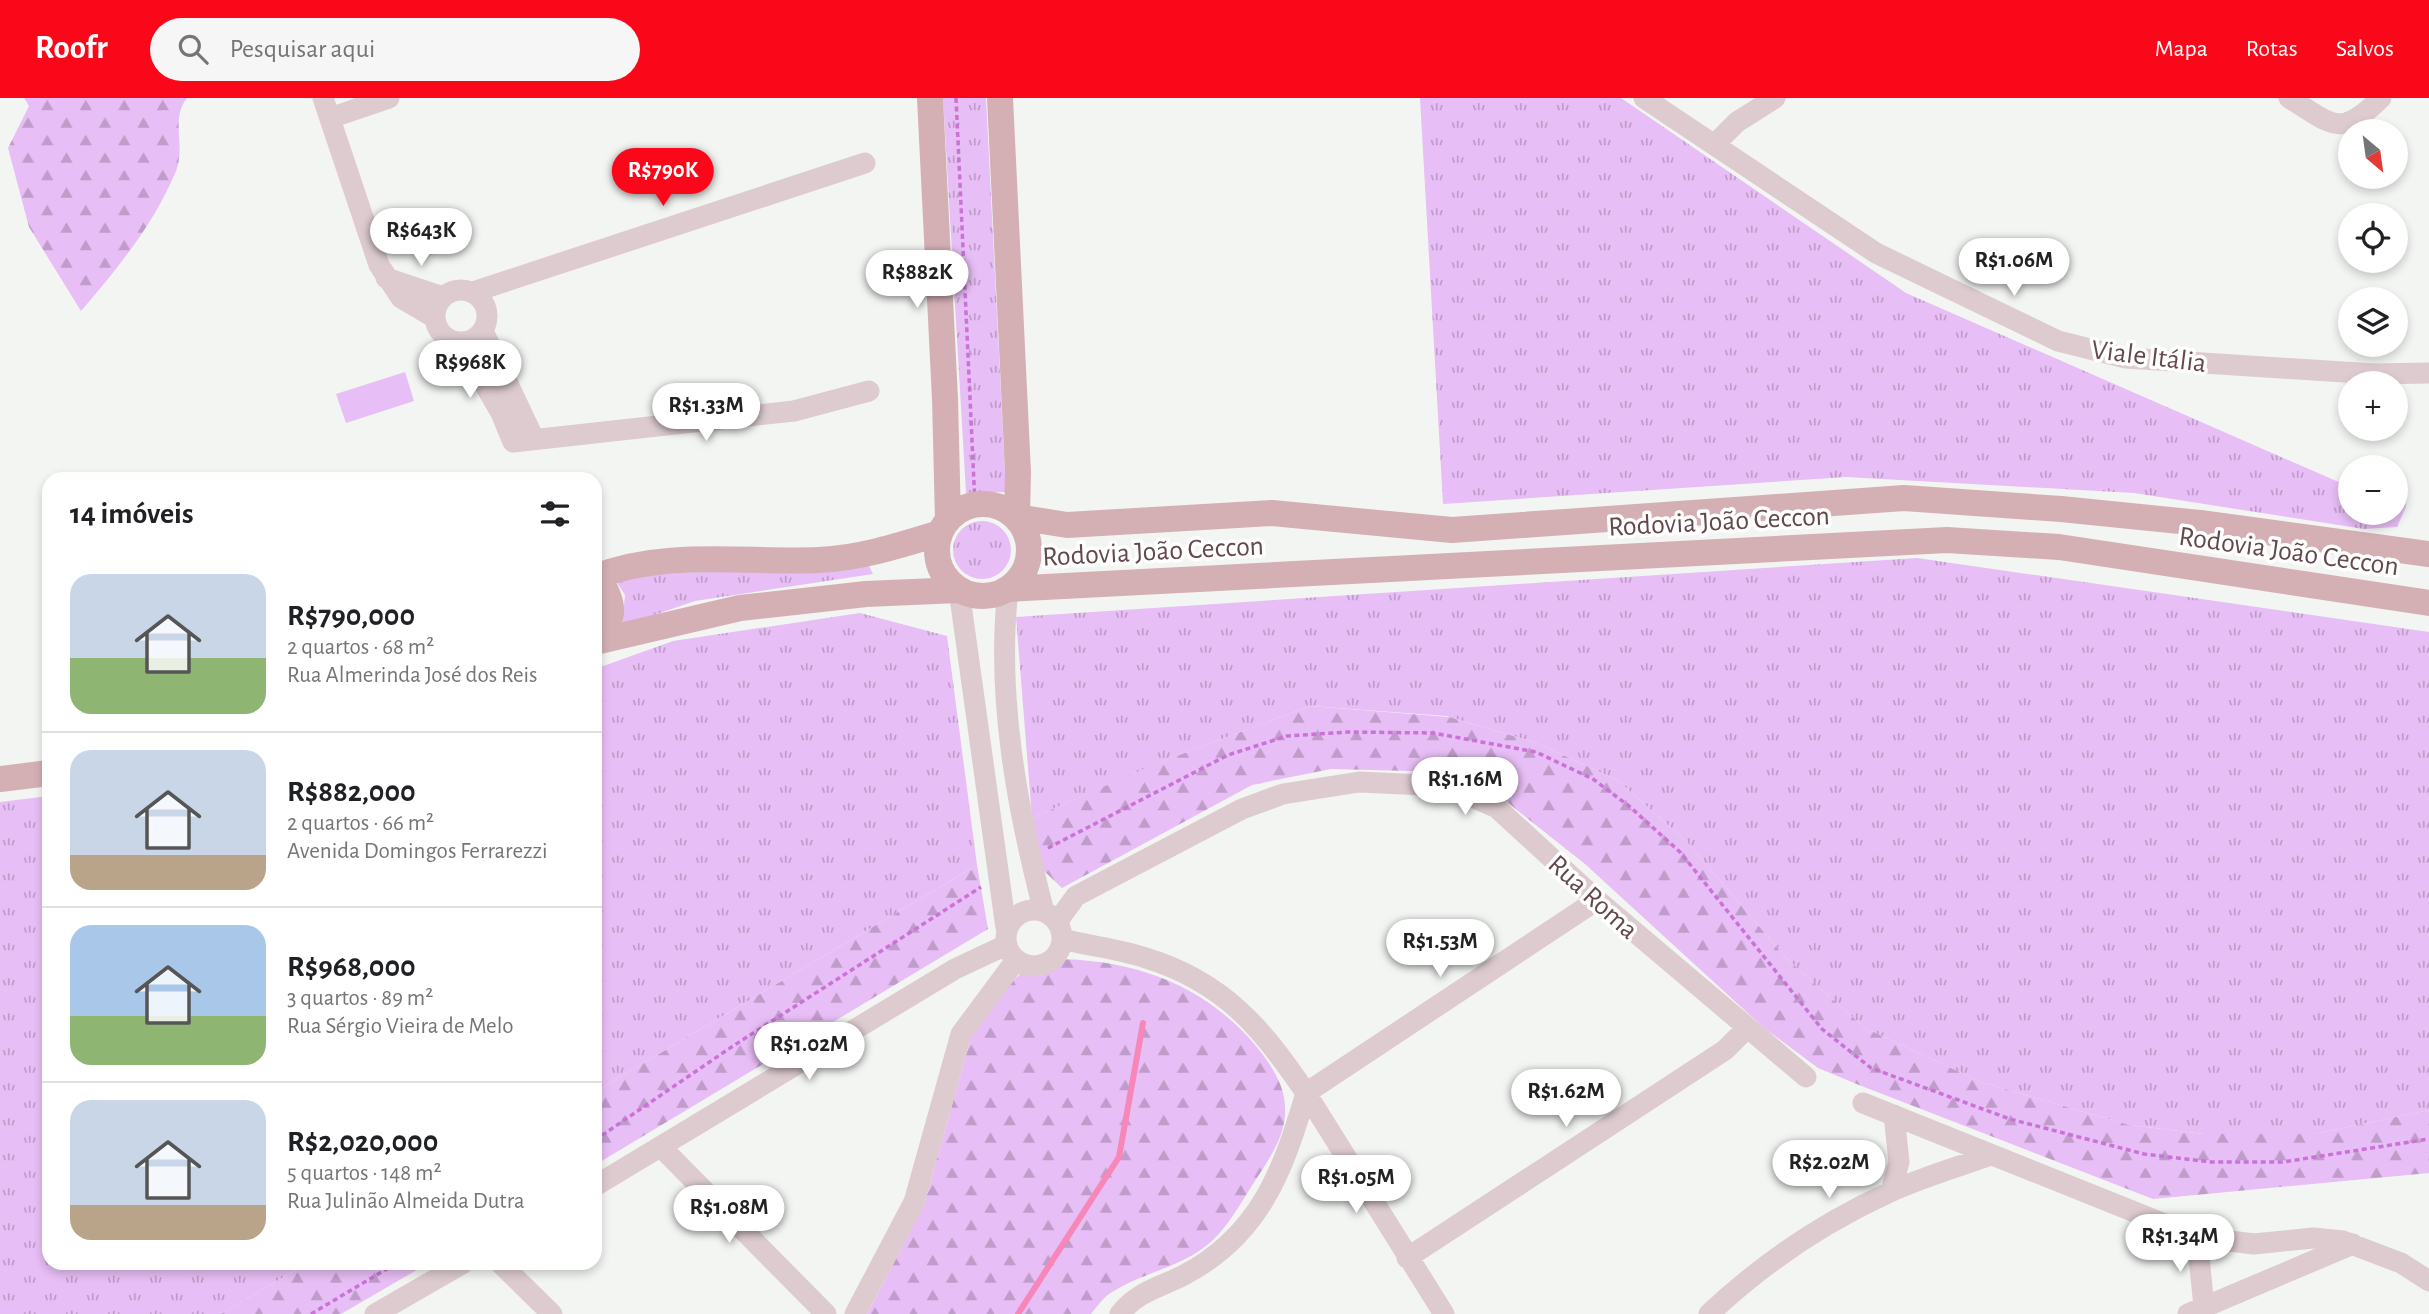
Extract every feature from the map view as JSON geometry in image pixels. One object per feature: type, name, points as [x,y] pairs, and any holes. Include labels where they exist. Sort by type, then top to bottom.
[{"type":"main road","points":[[930,98],[945,398],[944,526],[937,558],[949,581],[959,590]]},
{"type":"main road","points":[[602,640],[740,608],[866,594],[959,590],[984,596],[1008,589],[1026,568],[1028,540],[1017,517],[1018,472],[1000,98]]},
{"type":"main road","name":"Rodovia João Ceccon","points":[[1017,517],[1067,525],[1272,513],[1452,530],[1903,498],[2061,509],[2200,523],[2429,554]]},
{"type":"main road","points":[[1947,540],[1951,502]]},
{"type":"main road","points":[[602,575],[652,561],[822,560],[888,549],[944,526],[962,509],[975,505],[1003,508],[1017,517]]},
{"type":"main road","name":"Rodovia João Ceccon","points":[[1008,589],[1947,540],[2059,547],[2429,603]]},
{"type":"main road","points":[[602,584],[610,597],[612,613],[608,626],[602,633]]},
{"type":"main road","points":[[0,779],[42,774]]},
{"type":"street","points":[[389,98],[326,108],[386,278],[401,298],[435,318],[446,338],[460,342],[469,341],[483,331]]},
{"type":"street","name":"Viale Itália","points":[[1644,98],[1877,253],[2059,341],[2126,358],[2374,374],[2429,374]]},
{"type":"street","points":[[1715,144],[1737,122],[1775,98]]},
{"type":"street","points":[[2289,98],[2325,120],[2343,125],[2358,121],[2381,98]]},
{"type":"street","points":[[435,318],[443,297],[457,290],[473,292],[865,163]]},
{"type":"street","points":[[386,278],[443,297]]},
{"type":"street","points":[[473,292],[485,305],[488,314],[483,331],[523,441]]},
{"type":"street","points":[[460,342],[501,413],[523,441]]},
{"type":"street","points":[[523,441],[794,411],[869,391]]},
{"type":"street","points":[[1008,589],[1003,674],[1024,829],[1054,924],[1096,947],[1144,957],[1182,971],[1218,990],[1250,1018],[1306,1093],[1444,1314]]},
{"type":"street","points":[[855,1314],[914,1202],[961,1034],[1009,944],[959,590]]},
{"type":"street","name":"Rua Roma","points":[[1054,924],[1076,895],[1242,809],[1283,794],[1359,782],[1447,786],[1497,808],[1597,900],[1805,1077]]},
{"type":"street","points":[[1120,1314],[1147,1290],[1184,1275],[1222,1249],[1257,1215],[1280,1174],[1306,1093],[1597,900]]},
{"type":"street","name":"Rua Roma","points":[[602,1182],[955,969],[1009,944],[1023,912],[1054,924]]},
{"type":"street","name":"Rua Roma","points":[[1009,944],[1032,966],[1049,961],[1060,947],[1054,924]]},
{"type":"street","points":[[1407,1258],[1725,1050],[1746,1029]]},
{"type":"street","points":[[1863,1103],[2197,1237],[2254,1244],[2313,1238],[2354,1243],[2401,1262],[2429,1281]]},
{"type":"street","points":[[1891,1191],[1899,1162],[1894,1115]]},
{"type":"street","points":[[661,1147],[827,1314]]},
{"type":"street","points":[[1709,1314],[1752,1273],[1812,1233],[1891,1191],[1992,1155]]},
{"type":"street","points":[[2197,1237],[2196,1311],[2354,1243]]},
{"type":"street","points":[[2297,1239],[2307,1262]]},
{"type":"street","points":[[376,1314],[452,1270]]},
{"type":"street","points":[[507,1270],[552,1314]]},
{"type":"path","points":[[956,98],[975,505]]},
{"type":"path","points":[[311,1314],[385,1270]]},
{"type":"green space","points":[[24,98],[187,98],[180,115],[179,162],[167,190],[134,245],[81,311],[29,227],[8,148],[29,106]]},
{"type":"green space","points":[[943,98],[986,98],[1006,492],[966,493]]},
{"type":"green space","points":[[1420,98],[1621,98],[1906,293],[2338,482],[2338,525],[2134,493],[1846,477],[1443,504]]},
{"type":"green space","points":[[405,372],[414,401],[346,423],[336,394]]},
{"type":"green space","points":[[976,521],[988,521],[1003,529],[1011,544],[1011,556],[1003,571],[988,579],[976,579],[961,571],[953,556],[953,544],[961,529]]},
{"type":"green space","points":[[2338,525],[2398,525],[2397,527],[2364,529]]},
{"type":"green space","points":[[1917,558],[2429,632],[2429,1110],[2315,1134],[2204,1134],[2129,1125],[1981,1082],[1865,1028],[1786,958],[1686,841],[1617,780],[1537,743],[1446,716],[1310,706],[1156,764],[1032,818],[1016,617]]},
{"type":"green space","points":[[869,566],[873,574],[695,601],[622,626],[625,595],[612,575]]},
{"type":"green space","points":[[860,613],[947,636],[977,865],[602,1088],[602,666],[673,641]]},
{"type":"green space","points":[[1310,706],[1449,717],[1537,743],[1617,780],[1686,841],[1786,958],[1865,1028],[1981,1082],[2129,1125],[2204,1134],[2315,1134],[2429,1110],[2429,1173],[2153,1199],[1859,1085],[1818,1068],[1764,1028],[1585,864],[1503,799],[1449,772],[1331,769],[1252,785],[1062,888],[1044,871],[1032,818],[1153,765]]},
{"type":"green space","points":[[42,797],[42,1270],[296,1270],[221,1314],[0,1314],[0,802]]},
{"type":"green space","points":[[977,865],[988,929],[602,1161],[602,1088]]},
{"type":"green space","points":[[1053,959],[1111,964],[1165,979],[1214,1006],[1236,1024],[1266,1060],[1282,1091],[1285,1118],[1275,1148],[1234,1214],[1212,1241],[1188,1258],[1109,1294],[1091,1314],[867,1314],[924,1205],[971,1037],[989,1006],[1021,973]]},
{"type":"green space","points":[[296,1270],[417,1270],[341,1314],[221,1314]]},
{"type":"waterway","points":[[1018,1314],[1119,1157],[1143,1023]]}]
